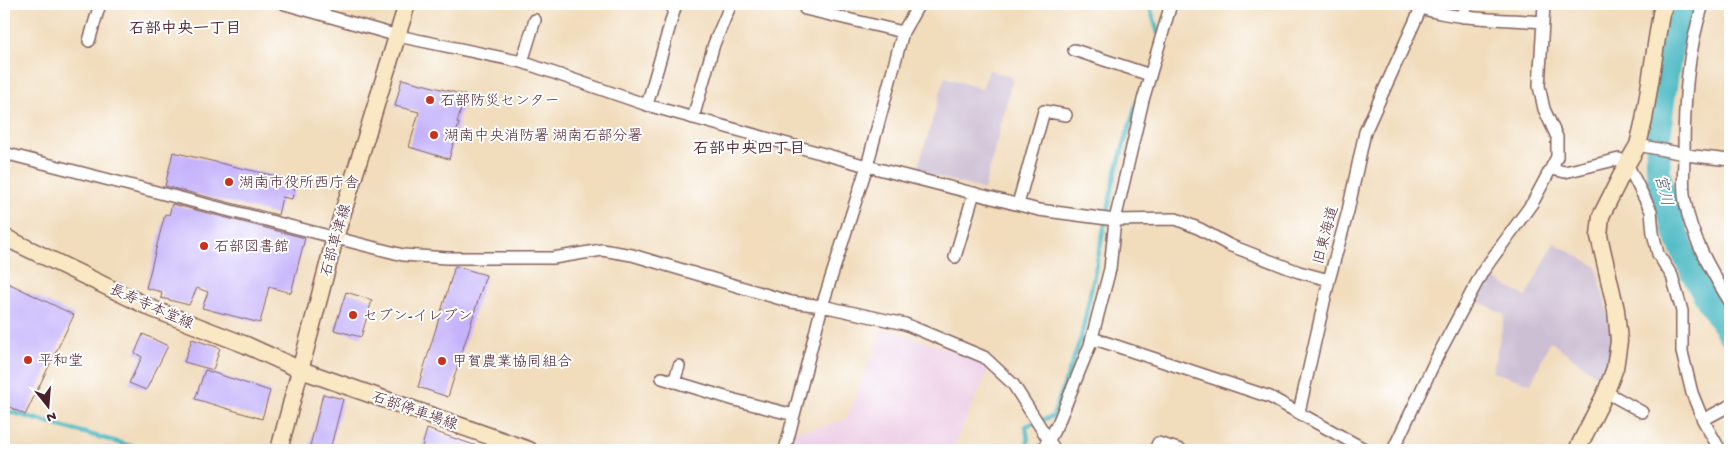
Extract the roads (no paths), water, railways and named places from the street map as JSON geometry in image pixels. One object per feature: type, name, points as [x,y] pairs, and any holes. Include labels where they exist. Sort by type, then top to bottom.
[{"type":"main road","name":"石部草津線","points":[[279,450],[335,238],[407,4]]},
{"type":"main road","points":[[1577,450],[1606,392],[1615,368],[1619,341],[1616,310],[1599,236],[1601,216],[1627,164],[1645,146],[1661,13],[1665,4]]},
{"type":"main road","name":"長寿寺本堂線","points":[[4,237],[154,309],[246,345],[301,370]]},
{"type":"main road","name":"石部停車場線","points":[[301,370],[529,450]]},
{"type":"street","points":[[89,41],[100,4]]},
{"type":"street","points":[[285,4],[398,36],[522,62],[647,105],[867,166],[1039,210],[1115,220],[1176,219],[1200,229],[1229,245],[1299,272],[1329,280]]},
{"type":"street","points":[[647,105],[676,4]]},
{"type":"street","points":[[807,4],[805,8],[904,32]]},
{"type":"street","points":[[785,450],[822,306],[867,166],[904,32],[919,4]]},
{"type":"street","points":[[1041,450],[1052,445],[1059,421],[1092,338],[1110,269],[1115,220],[1142,100],[1172,4]]},
{"type":"street","points":[[1463,17],[1466,4]]},
{"type":"street","points":[[1393,450],[1437,357],[1482,271],[1533,202],[1557,157],[1557,137],[1544,109],[1539,86],[1544,4]]},
{"type":"street","points":[[1703,4],[1694,30],[1687,68],[1681,154],[1685,201],[1693,228],[1708,265],[1730,302]]},
{"type":"street","points":[[693,118],[714,44],[730,6]]},
{"type":"street","points":[[1417,6],[1463,17],[1543,22]]},
{"type":"street","name":"旧東海道","points":[[1299,412],[1329,280],[1348,211],[1365,132],[1417,6]]},
{"type":"street","points":[[522,62],[535,20]]},
{"type":"street","points":[[1074,50],[1150,75]]},
{"type":"street","points":[[1018,204],[1044,111],[1066,115]]},
{"type":"street","points":[[1645,146],[1681,154],[1730,160]]},
{"type":"street","points":[[4,153],[403,255],[447,258],[553,258],[602,250],[632,254],[791,302],[822,306],[906,324],[984,357],[1013,384],[1052,445]]},
{"type":"street","points":[[1552,169],[1565,172],[1619,159],[1627,164],[1651,211],[1653,233],[1658,254],[1672,276],[1682,311],[1682,352],[1692,393],[1703,420],[1720,450]]},
{"type":"street","points":[[955,257],[974,193]]},
{"type":"street","points":[[1092,338],[1270,397],[1299,412],[1343,445],[1366,450]]},
{"type":"street","points":[[674,382],[679,366]]},
{"type":"street","points":[[662,378],[794,415]]},
{"type":"street","points":[[1606,392],[1642,412]]},
{"type":"street","points":[[1703,420],[1729,406]]},
{"type":"street","points":[[1155,450],[1158,442],[1181,450]]},
{"type":"waterway","points":[[1149,4],[1158,33]]},
{"type":"waterway","name":"宮川","points":[[1684,4],[1672,40],[1662,101],[1658,152],[1661,188],[1687,259],[1710,303],[1730,334]]},
{"type":"waterway","points":[[1025,450],[1028,441],[1026,426],[1053,416],[1081,338],[1115,175],[1137,101]]},
{"type":"waterway","points":[[4,410],[145,450]]},
{"type":"place","name":"石部防災センター","points":[[430,100]]},
{"type":"place","name":"湖南中央消防署 湖南石部分署","points":[[434,135]]},
{"type":"place","name":"湖南市役所西庁舎","points":[[229,182]]},
{"type":"place","name":"石部図書館","points":[[204,246]]},
{"type":"place","name":"セブン-イレブン","points":[[353,315]]},
{"type":"place","name":"平和堂","points":[[28,360]]},
{"type":"place","name":"甲賀農業協同組合","points":[[442,361]]},
{"type":"district","name":"石部中央一丁目","points":[[185,27]]},
{"type":"district","name":"石部中央四丁目","points":[[749,147]]}]
